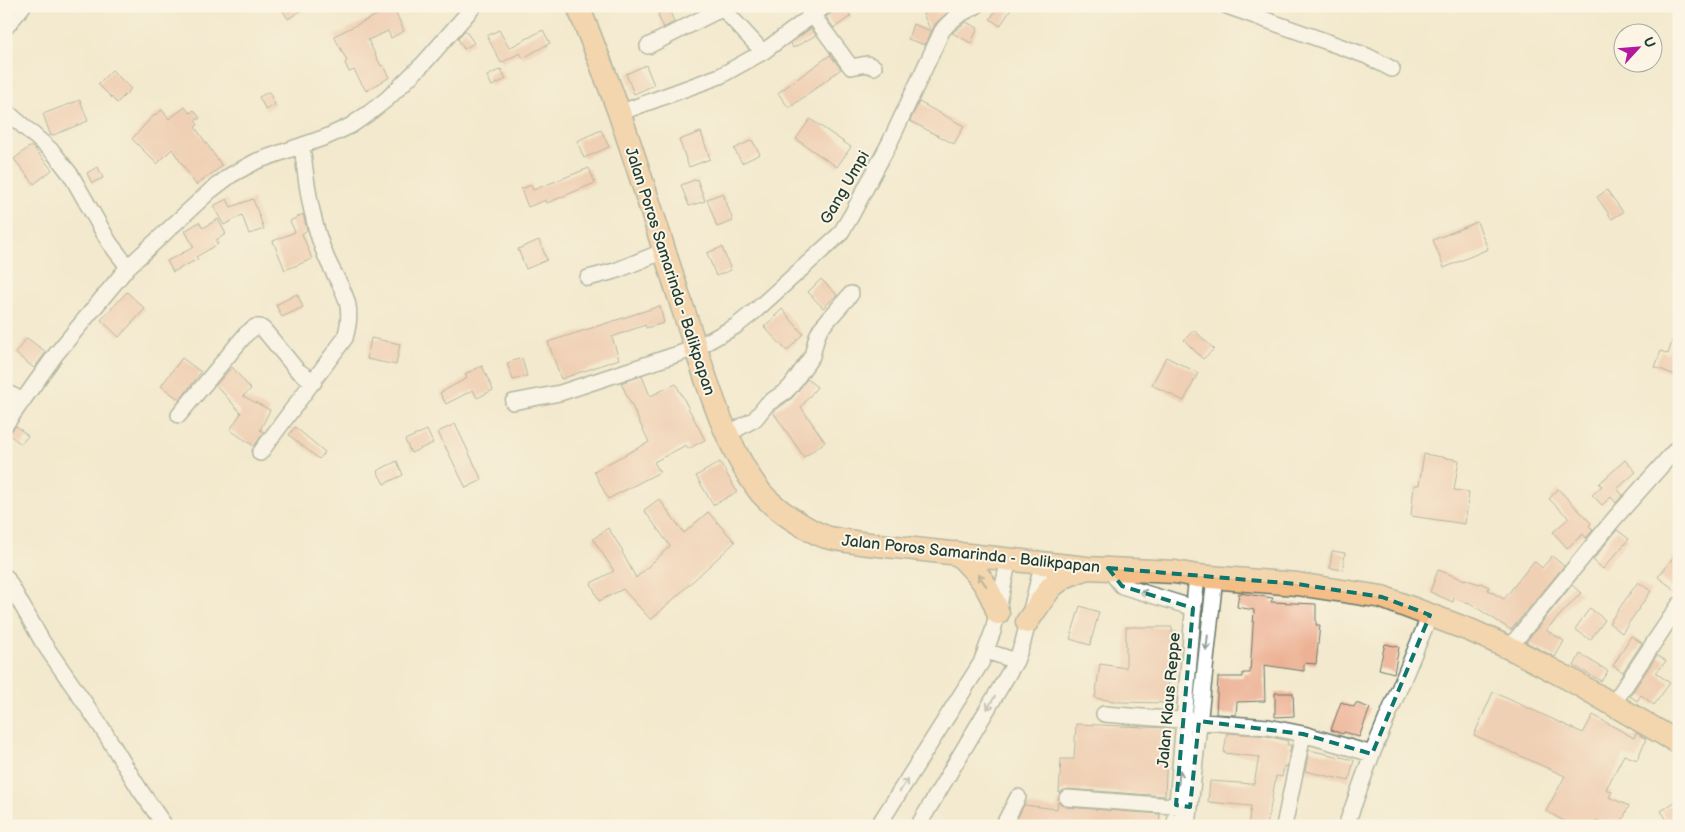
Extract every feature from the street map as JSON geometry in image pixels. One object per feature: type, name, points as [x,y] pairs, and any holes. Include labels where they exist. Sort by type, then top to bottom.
[{"type":"highway","name":"Jalan Poros Samarinda - Balikpapan","points":[[578,6],[619,113],[696,348],[728,434],[744,466],[762,494],[774,506],[805,527],[826,537],[860,543],[1097,568],[1175,572],[1206,577],[1297,584],[1382,597],[1472,630],[1509,648],[1613,704],[1679,743]]},
{"type":"highway","points":[[957,554],[980,577],[992,596],[998,613]]},
{"type":"highway","points":[[1026,622],[1051,587],[1064,577],[1097,568]]},
{"type":"street","points":[[6,27],[23,6]]},
{"type":"street","points":[[6,424],[56,354],[128,267],[210,192],[231,175],[257,162],[350,126],[387,99],[424,63],[474,6]]},
{"type":"street","name":"Gang Umpi","points":[[513,402],[560,393],[696,348],[736,326],[755,311],[840,234],[890,142],[942,30],[956,16],[976,6]]},
{"type":"street","points":[[1227,6],[1367,56],[1392,69]]},
{"type":"street","points":[[619,113],[720,76],[763,52],[815,9],[851,66],[867,64],[874,67]]},
{"type":"street","points":[[648,46],[722,10],[763,52]]},
{"type":"street","points":[[6,111],[53,152],[71,175],[110,242],[128,267]]},
{"type":"street","points":[[260,453],[345,338],[350,321],[348,304],[343,288],[327,258],[313,215],[302,146]]},
{"type":"street","points":[[588,278],[615,271],[664,251]]},
{"type":"street","points":[[728,434],[755,419],[767,404],[786,392],[812,356],[821,328],[852,294]]},
{"type":"street","points":[[179,415],[246,334],[255,327],[260,327],[264,330],[297,370],[314,382]]},
{"type":"street","points":[[6,392],[23,401]]},
{"type":"street","points":[[1509,648],[1614,519],[1679,446]]},
{"type":"street","points":[[878,826],[960,697],[986,651],[998,613],[1009,559]]},
{"type":"street","points":[[918,826],[1016,661],[1023,642],[1026,622],[1043,562]]},
{"type":"street","points":[[1097,568],[1122,586],[1210,616]]},
{"type":"street","name":"Jalan Klaus Reppe","points":[[1188,826],[1183,806],[1184,720],[1193,611],[1206,577]]},
{"type":"street","name":"Jalan Klaus Reppe","points":[[1175,826],[1183,806],[1199,721],[1210,616],[1206,577]]},
{"type":"street","points":[[6,578],[42,641],[102,728],[140,790],[165,826]]},
{"type":"street","points":[[1613,704],[1679,606]]},
{"type":"street","points":[[1346,826],[1372,754],[1430,615]]},
{"type":"street","points":[[986,651],[1016,661]]},
{"type":"street","points":[[1104,714],[1268,727],[1302,734],[1372,754]]},
{"type":"street","points":[[1284,826],[1302,734]]},
{"type":"street","points":[[1004,826],[1018,797]]},
{"type":"street","points":[[1067,798],[1183,806]]},
{"type":"highlighted area","points":[[1108,568],[1297,584],[1382,597],[1430,615],[1372,754],[1303,734],[1199,721],[1190,807],[1176,805],[1193,608],[1122,586]]},
{"type":"building","points":[[280,6],[308,6],[288,19]]},
{"type":"building","points":[[840,6],[844,6],[851,16],[834,28],[826,17]]},
{"type":"building","points":[[938,6],[952,6],[953,8],[935,24],[925,45],[908,39],[913,24],[931,31],[923,14]]},
{"type":"building","points":[[999,6],[1013,6],[1000,26],[990,19]]},
{"type":"building","points":[[393,7],[404,31],[391,38],[388,31],[368,40],[381,66],[383,65],[390,77],[366,91],[354,70],[349,72],[345,63],[347,61],[334,36]]},
{"type":"building","points":[[669,9],[674,22],[663,28],[658,14]]},
{"type":"building","points":[[966,22],[978,28],[971,43],[952,33]]},
{"type":"building","points":[[811,28],[816,35],[793,48],[791,43]]},
{"type":"building","points":[[465,30],[474,43],[464,49],[458,39]]},
{"type":"building","points":[[499,30],[509,48],[543,30],[550,43],[523,58],[520,53],[501,63],[487,36]]},
{"type":"building","points":[[830,55],[841,69],[789,108],[778,93]]},
{"type":"building","points":[[646,65],[654,85],[634,94],[626,74]]},
{"type":"building","points":[[501,69],[506,79],[492,86],[487,76]]},
{"type":"building","points":[[112,70],[131,89],[117,103],[98,84]]},
{"type":"building","points":[[269,92],[275,105],[266,110],[259,97]]},
{"type":"building","points":[[80,100],[88,121],[51,136],[43,114]]},
{"type":"building","points":[[919,102],[964,126],[954,144],[910,121]]},
{"type":"building","points":[[185,107],[190,113],[194,110],[200,118],[195,121],[198,125],[195,127],[222,166],[196,185],[172,149],[157,164],[132,139],[151,118],[162,110],[169,119]]},
{"type":"building","points":[[810,119],[851,147],[837,167],[796,139]]},
{"type":"building","points":[[601,130],[609,147],[584,158],[577,141]]},
{"type":"building","points":[[701,132],[710,159],[689,167],[679,140]]},
{"type":"building","points":[[752,140],[760,154],[742,163],[734,149]]},
{"type":"building","points":[[29,147],[33,147],[52,170],[34,184],[14,159]]},
{"type":"building","points":[[98,167],[103,178],[92,183],[87,173]]},
{"type":"building","points":[[589,168],[595,183],[547,203],[546,200],[528,207],[521,189],[531,185],[533,190]]},
{"type":"building","points":[[697,179],[705,201],[689,206],[681,185]]},
{"type":"building","points":[[1607,190],[1623,212],[1612,219],[1597,197]]},
{"type":"building","points":[[723,193],[733,221],[717,227],[707,199]]},
{"type":"building","points":[[227,199],[231,207],[253,199],[264,229],[249,234],[242,215],[224,225],[213,206]]},
{"type":"building","points":[[303,214],[307,230],[302,234],[312,259],[285,270],[273,241],[295,232],[290,221]]},
{"type":"building","points":[[218,219],[226,234],[216,240],[218,244],[196,257],[198,259],[173,272],[167,261],[194,247],[185,231],[199,222],[203,228]]},
{"type":"building","points":[[1477,222],[1488,249],[1444,268],[1433,240]]},
{"type":"building","points":[[539,240],[547,260],[526,269],[518,249]]},
{"type":"building","points":[[722,247],[731,270],[716,276],[707,253]]},
{"type":"building","points":[[821,279],[837,295],[823,308],[808,292]]},
{"type":"building","points":[[127,292],[145,309],[119,337],[101,320]]},
{"type":"building","points":[[297,294],[303,307],[282,317],[276,305]]},
{"type":"building","points":[[660,306],[664,323],[646,328],[645,325],[612,337],[619,359],[561,379],[548,342]]},
{"type":"building","points":[[782,309],[803,334],[787,351],[764,327]]},
{"type":"building","points":[[1677,326],[1679,326],[1679,367],[1675,375],[1655,367],[1661,351],[1668,354]]},
{"type":"building","points":[[1194,330],[1214,349],[1203,359],[1184,340]]},
{"type":"building","points":[[27,338],[46,352],[34,368],[15,353]]},
{"type":"building","points":[[371,338],[400,344],[396,365],[367,359]]},
{"type":"building","points":[[1166,357],[1198,373],[1184,401],[1152,385]]},
{"type":"building","points":[[182,358],[201,372],[180,400],[161,386]]},
{"type":"building","points":[[522,358],[527,376],[513,380],[507,363]]},
{"type":"building","points":[[482,366],[493,390],[477,398],[473,390],[446,404],[440,393],[467,378],[465,374]]},
{"type":"building","points":[[232,367],[251,389],[243,396],[270,410],[260,430],[264,432],[254,446],[230,430],[241,413],[216,385]]},
{"type":"building","points":[[642,376],[650,396],[676,384],[705,440],[688,449],[686,445],[654,462],[660,472],[608,499],[594,471],[649,442],[621,383]]},
{"type":"building","points":[[807,379],[817,387],[801,407],[825,442],[804,457],[773,412],[792,398]]},
{"type":"building","points":[[455,424],[482,480],[466,488],[438,432]]},
{"type":"building","points":[[16,426],[28,436],[21,444],[7,433]]},
{"type":"building","points":[[295,427],[325,452],[319,459],[289,435]]},
{"type":"building","points":[[427,430],[433,443],[411,453],[405,440]]},
{"type":"building","points":[[1424,454],[1459,460],[1454,490],[1469,492],[1465,524],[1411,516],[1414,485],[1419,485]]},
{"type":"building","points":[[1625,460],[1636,472],[1617,489],[1623,495],[1616,503],[1611,497],[1602,505],[1592,495],[1602,486],[1599,484]]},
{"type":"building","points":[[397,461],[403,475],[384,484],[377,471]]},
{"type":"building","points":[[720,462],[737,492],[713,505],[696,476]]},
{"type":"building","points":[[1558,489],[1591,523],[1589,526],[1593,530],[1586,538],[1583,534],[1567,548],[1553,532],[1569,518],[1549,499]]},
{"type":"building","points":[[659,499],[684,533],[708,512],[735,542],[651,620],[623,589],[599,601],[591,583],[614,571],[593,539],[608,528],[623,551],[636,578],[670,546],[644,510]]},
{"type":"building","points":[[1617,530],[1629,539],[1603,569],[1593,560]]},
{"type":"building","points":[[1679,550],[1679,593],[1658,577]]},
{"type":"building","points":[[1332,551],[1345,553],[1343,570],[1330,568]]},
{"type":"building","points":[[1552,556],[1564,566],[1511,630],[1468,602],[1454,598],[1453,602],[1430,592],[1438,570],[1465,580],[1480,583],[1489,587],[1488,590],[1504,599],[1534,561],[1542,568]]},
{"type":"building","points":[[1638,582],[1651,591],[1622,633],[1609,623]]},
{"type":"building","points":[[1572,585],[1581,593],[1546,630],[1564,641],[1555,657],[1526,642]]},
{"type":"building","points":[[1239,593],[1273,598],[1271,602],[1316,604],[1316,625],[1320,625],[1316,664],[1304,663],[1304,671],[1264,665],[1265,701],[1237,702],[1236,715],[1216,714],[1218,677],[1243,677],[1243,673],[1250,673],[1254,610],[1237,607]]},
{"type":"building","points":[[1080,606],[1099,612],[1090,645],[1070,639]]},
{"type":"building","points":[[1590,608],[1605,620],[1590,640],[1575,629]]},
{"type":"building","points":[[1126,627],[1172,627],[1173,660],[1169,660],[1168,703],[1120,702],[1095,698],[1100,664],[1126,668]]},
{"type":"building","points":[[1631,636],[1642,643],[1623,672],[1613,666]]},
{"type":"building","points":[[1385,644],[1399,647],[1394,673],[1379,669]]},
{"type":"building","points":[[1580,654],[1608,671],[1601,681],[1574,666]]},
{"type":"building","points":[[1657,655],[1666,661],[1656,673],[1670,683],[1654,705],[1641,695],[1637,701],[1630,696]]},
{"type":"building","points":[[1493,692],[1583,733],[1593,715],[1634,738],[1636,733],[1646,739],[1637,760],[1624,755],[1606,789],[1612,792],[1609,797],[1629,806],[1620,826],[1610,826],[1597,820],[1593,826],[1573,826],[1546,811],[1565,776],[1474,735]]},
{"type":"building","points":[[1275,693],[1293,693],[1294,716],[1275,717]]},
{"type":"building","points":[[1341,702],[1354,707],[1356,703],[1370,708],[1359,737],[1331,730]]},
{"type":"building","points":[[1076,724],[1168,728],[1165,796],[1068,789],[1059,793],[1061,759],[1074,759]]},
{"type":"building","points":[[1227,733],[1267,736],[1288,741],[1287,745],[1291,745],[1287,767],[1284,766],[1282,777],[1276,776],[1267,826],[1248,826],[1251,806],[1208,802],[1210,781],[1254,784],[1259,757],[1224,753]]},
{"type":"building","points":[[1309,750],[1354,760],[1349,781],[1305,771]]},
{"type":"building","points":[[1679,799],[1679,826],[1671,826],[1661,811]]},
{"type":"building","points":[[1058,802],[1066,807],[1160,814],[1159,826],[1016,826],[1017,819],[1024,805],[1057,809]]}]
